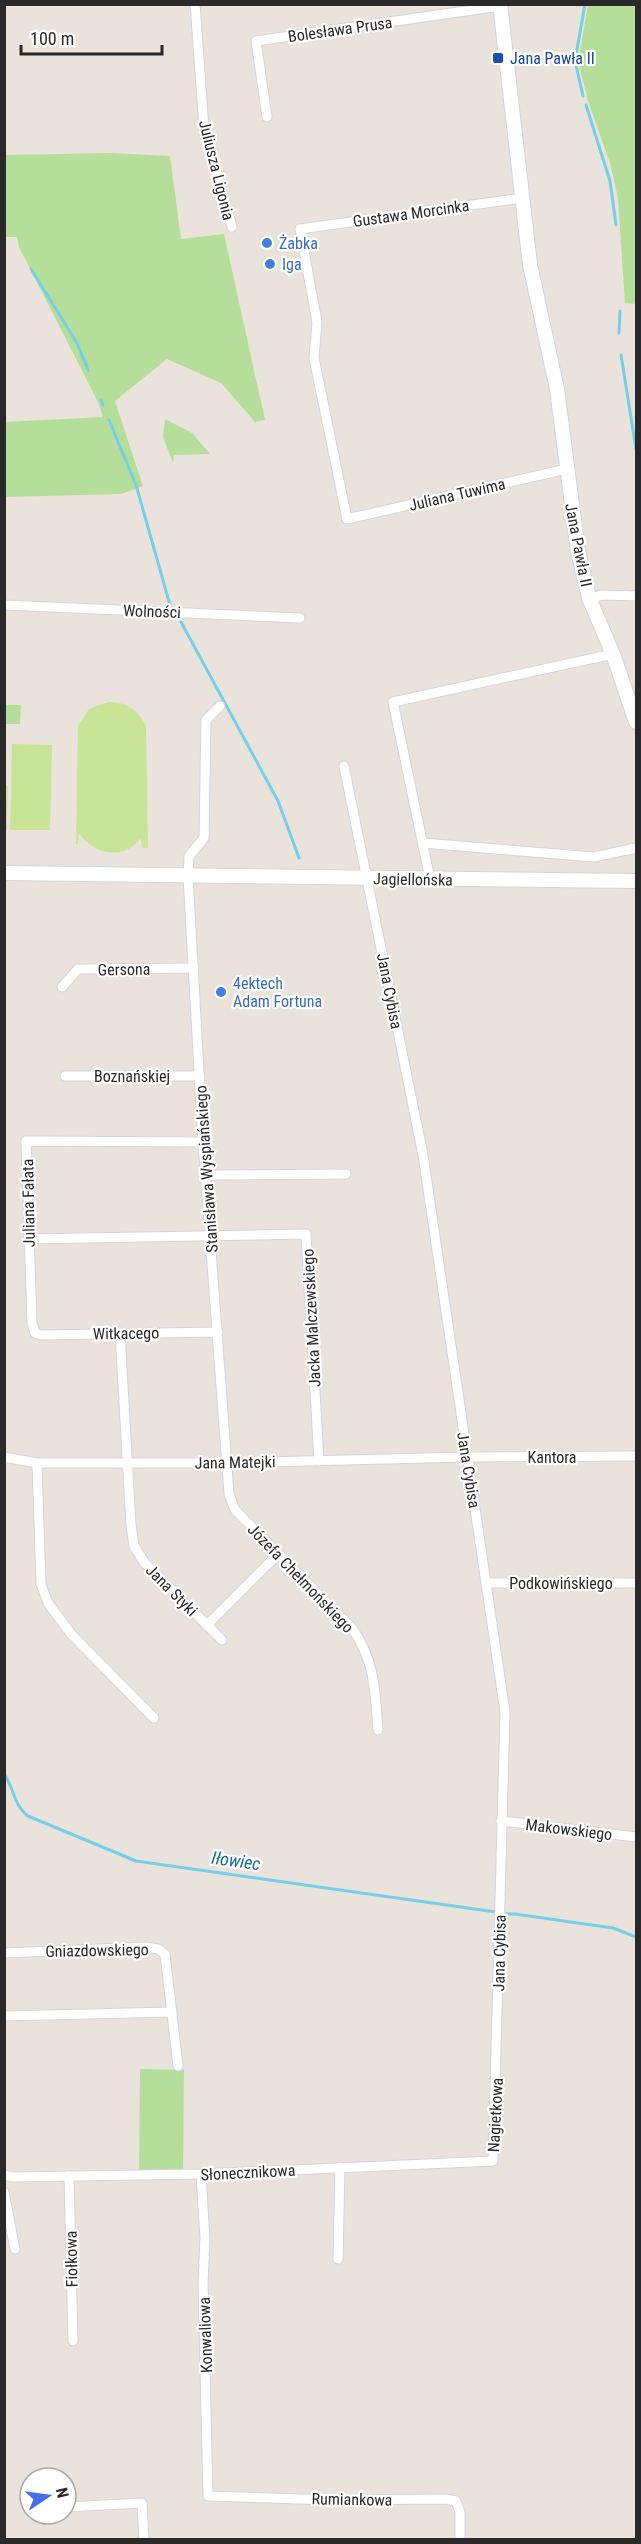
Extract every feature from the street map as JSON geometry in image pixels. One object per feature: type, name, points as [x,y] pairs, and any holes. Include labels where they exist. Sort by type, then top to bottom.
[{"type":"street","name":"Juliusza Ligonia","points":[[195,4],[204,128],[232,227]]},
{"type":"street","name":"Bolesława Prusa","points":[[267,117],[256,41],[500,5]]},
{"type":"street","name":"Jana Pawła II","points":[[500,5],[530,265],[557,389],[578,551],[589,598],[613,654],[636,722]]},
{"type":"street","name":"Gustawa Morcinka","points":[[347,519],[314,358],[317,322],[300,229],[522,198]]},
{"type":"street","name":"Juliana Tuwima","points":[[347,519],[567,469]]},
{"type":"street","points":[[589,598],[603,595],[636,596]]},
{"type":"street","name":"Wolności","points":[[4,605],[300,618]]},
{"type":"street","points":[[430,879],[393,702],[613,654]]},
{"type":"street","points":[[188,876],[189,856],[204,838],[206,720],[220,706]]},
{"type":"street","points":[[344,766],[368,878]]},
{"type":"street","points":[[423,843],[594,857],[636,848]]},
{"type":"street","name":"Jagiellońska","points":[[4,873],[636,881]]},
{"type":"street","name":"Stanisława Wyspiańskiego","points":[[188,876],[203,1142],[227,1463]]},
{"type":"street","name":"Jana Cybisa","points":[[368,878],[423,1155],[506,1712],[507,1734],[501,1821],[497,2068]]},
{"type":"street","name":"Gersona","points":[[62,987],[78,969],[194,968]]},
{"type":"street","name":"Boznańskiej","points":[[65,1076],[200,1076]]},
{"type":"street","name":"Juliana Fałata","points":[[35,1333],[32,1323],[28,1239],[26,1141],[203,1142]]},
{"type":"street","points":[[206,1175],[346,1174]]},
{"type":"street","name":"Jacka Malczewskiego","points":[[211,1236],[306,1234],[319,1461]]},
{"type":"street","points":[[28,1239],[211,1236]]},
{"type":"street","name":"Witkacego","points":[[35,1333],[41,1335],[218,1332]]},
{"type":"street","name":"Jana Styki","points":[[120,1334],[134,1546],[144,1562],[222,1640]]},
{"type":"street","name":"Kantora","points":[[467,1457],[636,1456]]},
{"type":"street","name":"Jana Matejki","points":[[4,1457],[37,1463],[227,1463],[467,1457]]},
{"type":"street","points":[[37,1463],[41,1584],[48,1603],[72,1635],[154,1718]]},
{"type":"street","name":"Józefa Chełmońskiego","points":[[227,1463],[229,1494],[235,1510],[351,1628],[365,1647],[375,1679],[378,1730]]},
{"type":"street","points":[[207,1625],[278,1554]]},
{"type":"street","name":"Podkowińskiego","points":[[486,1583],[636,1582]]},
{"type":"street","name":"Makowskiego","points":[[501,1821],[636,1837]]},
{"type":"street","name":"Gniazdowskiego","points":[[4,1953],[146,1947],[158,1949],[165,1954],[178,2066]]},
{"type":"street","points":[[4,2016],[172,2012]]},
{"type":"street","name":"Nagietkowa","points":[[493,2161],[497,2068]]},
{"type":"street","name":"Słonecznikowa","points":[[4,2175],[13,2177],[201,2175],[493,2161]]},
{"type":"street","points":[[338,2259],[340,2167]]},
{"type":"street","name":"Konwaliowa","points":[[201,2175],[205,2239],[208,2496]]},
{"type":"street","name":"Fiołkowa","points":[[69,2176],[72,2341]]},
{"type":"street","points":[[4,2192],[15,2249]]},
{"type":"street","name":"Rumiankowa","points":[[208,2496],[332,2500],[445,2499],[456,2501],[460,2512],[460,2540]]},
{"type":"street","points":[[78,2506],[142,2503],[144,2540]]},
{"type":"green space","points":[[588,5],[636,5],[636,304],[625,303],[618,199],[611,166],[588,101],[578,61]]},
{"type":"green space","points":[[111,153],[170,156],[181,239],[224,234],[265,420],[255,422],[221,383],[167,359],[115,401],[143,486],[121,494],[5,497],[5,422],[103,417],[98,402],[19,247],[17,237],[5,237],[5,155]]},
{"type":"green space","points":[[165,419],[192,433],[210,454],[174,455],[173,463],[163,437]]},
{"type":"green space","points":[[108,702],[120,703],[131,708],[140,715],[146,726],[148,848],[142,848],[141,838],[126,850],[109,852],[93,846],[79,833],[78,844],[76,844],[78,726],[89,709]]},
{"type":"green space","points":[[5,705],[21,705],[20,724],[5,724]]},
{"type":"green space","points":[[12,744],[52,745],[50,830],[10,830]]},
{"type":"green space","points":[[5,786],[8,786],[7,830],[5,830]]},
{"type":"green space","points":[[140,2069],[184,2070],[183,2172],[139,2173]]},
{"type":"waterway","points":[[583,96],[575,61],[585,4]]},
{"type":"waterway","points":[[586,105],[610,181],[616,225]]},
{"type":"waterway","points":[[31,269],[77,343],[88,370]]},
{"type":"waterway","points":[[619,333],[620,311]]},
{"type":"waterway","points":[[621,355],[636,449]]},
{"type":"waterway","points":[[101,400],[103,405]]},
{"type":"waterway","points":[[109,420],[136,485],[170,605]]},
{"type":"waterway","points":[[181,622],[278,801],[299,858]]},
{"type":"waterway","name":"Iłowiec","points":[[4,1774],[19,1807],[28,1816],[136,1861],[496,1912]]},
{"type":"waterway","name":"Iłowiec","points":[[504,1914],[613,1928],[636,1937]]},
{"type":"place","name":"Jana Pawła II","points":[[498,58]]},
{"type":"place","name":"Żabka","points":[[267,243]]},
{"type":"place","name":"Iga","points":[[270,264]]},
{"type":"place","name":"4ektech Adam Fortuna","points":[[221,992]]}]
